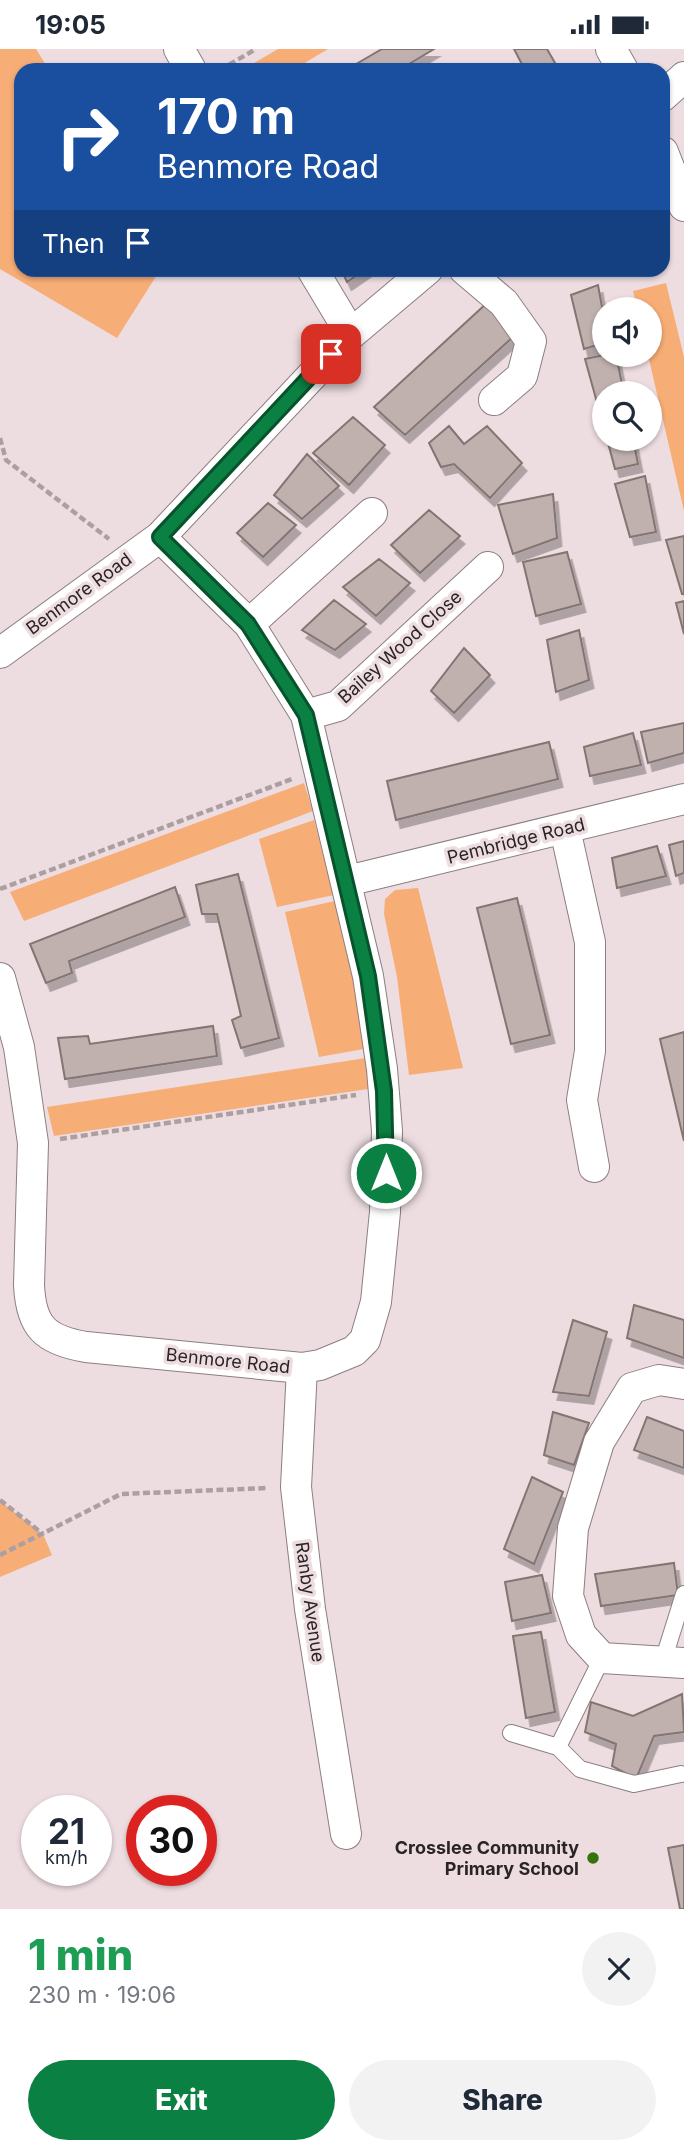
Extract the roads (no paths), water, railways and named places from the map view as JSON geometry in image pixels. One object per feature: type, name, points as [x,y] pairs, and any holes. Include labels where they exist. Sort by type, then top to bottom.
[{"type":"street","points":[[670,90],[684,77]]},
{"type":"street","points":[[670,170],[684,205]]},
{"type":"street","points":[[317,277],[351,334]]},
{"type":"street","name":"Benmore Road","points":[[0,653],[130,556],[160,537],[351,334],[419,277]]},
{"type":"street","points":[[473,277],[504,303],[531,341],[522,376],[494,400]]},
{"type":"street","points":[[248,624],[372,513]]},
{"type":"street","name":"Benmore Road","points":[[0,978],[19,1047],[33,1143],[30,1303],[40,1328],[50,1337],[64,1343],[86,1347],[302,1368],[339,1359],[365,1340],[376,1302],[383,1243],[387,1159],[384,1091],[368,976],[320,769],[306,715],[248,624],[160,537]]},
{"type":"street","name":"Bailey Wood Close","points":[[306,715],[338,706],[488,566]]},
{"type":"street","name":"Pembridge Road","points":[[347,881],[684,799]]},
{"type":"street","points":[[565,829],[590,942],[590,1051],[582,1100],[594,1167]]},
{"type":"street","name":"Ranby Avenue","points":[[302,1368],[296,1487],[310,1609],[346,1834]]},
{"type":"street","points":[[673,1662],[602,1658],[581,1635],[568,1596],[573,1528],[599,1443],[632,1388],[659,1380],[684,1384]]},
{"type":"lane","points":[[673,1662],[684,1594]]},
{"type":"lane","points":[[558,1747],[602,1658]]},
{"type":"lane","points":[[511,1733],[558,1747],[580,1769],[634,1784],[681,1774]]},
{"type":"place","name":"Crosslee Community Primary School","points":[[593,1858]]}]
